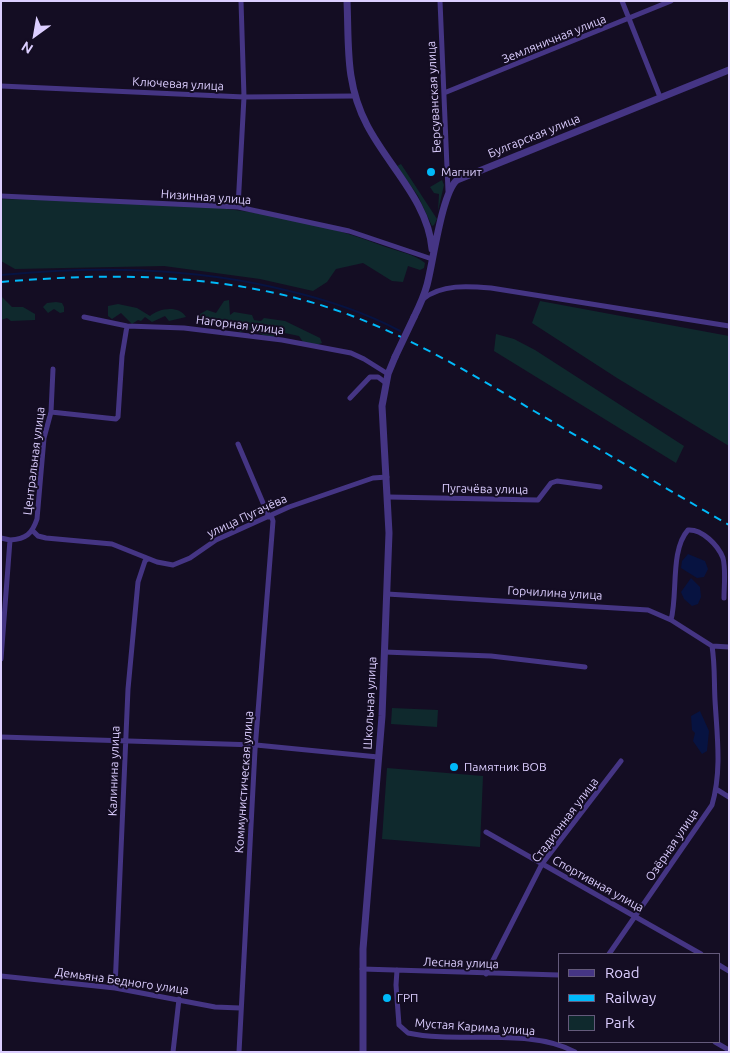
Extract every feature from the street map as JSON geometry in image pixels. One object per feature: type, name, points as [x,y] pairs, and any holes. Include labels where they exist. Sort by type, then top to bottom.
[{"type":"street","points":[[238,207],[244,97],[241,1]]},
{"type":"street","points":[[348,1],[349,67],[354,96],[380,148],[418,204],[428,228],[432,256]]},
{"type":"street","points":[[622,1],[660,97]]},
{"type":"street","name":"Земляничная улица","points":[[444,93],[671,1]]},
{"type":"street","name":"Берсуванская улица","points":[[442,2],[448,191]]},
{"type":"street","name":"Булгарская улица","points":[[448,191],[457,180],[729,70]]},
{"type":"street","name":"Ключевая улица","points":[[1,86],[244,97],[354,96]]},
{"type":"street","points":[[422,300],[448,191]]},
{"type":"street","name":"Низинная улица","points":[[1,196],[238,207],[349,231],[432,256]]},
{"type":"street","points":[[422,300],[431,293],[473,286],[729,326]]},
{"type":"street","name":"Школьная улица","points":[[363,1052],[362,969],[378,757],[387,594],[389,497],[382,424],[388,374],[422,300]]},
{"type":"street","name":"Нагорная улица","points":[[84,317],[127,326],[184,328],[282,340],[351,353],[388,374]]},
{"type":"street","points":[[51,412],[116,419],[118,417],[122,356],[127,326]]},
{"type":"street","name":"Центральная улица","points":[[10,540],[22,539],[33,531],[40,498],[44,438],[51,412],[54,369]]},
{"type":"street","points":[[350,398],[370,377],[378,377],[386,383]]},
{"type":"street","points":[[238,444],[270,516]]},
{"type":"street","name":"улица Пугачёва","points":[[33,531],[38,536],[46,538],[112,544],[166,565],[179,563],[216,540],[316,497],[373,478],[387,477]]},
{"type":"street","name":"Пугачёва улица","points":[[389,497],[538,500],[551,483],[556,481],[600,487]]},
{"type":"street","name":"Коммунистическая улица","points":[[239,1052],[256,745],[273,521],[270,516]]},
{"type":"street","points":[[671,620],[675,606],[679,549],[688,530],[699,532],[717,548],[723,559],[724,598]]},
{"type":"street","points":[[1,538],[10,540],[1,659]]},
{"type":"street","name":"Калинина улица","points":[[115,988],[128,689],[138,582],[145,561],[148,559]]},
{"type":"street","name":"Горчилина улица","points":[[387,594],[648,610],[671,620],[712,646]]},
{"type":"street","points":[[712,646],[729,647]]},
{"type":"street","name":"Озёрная улица","points":[[610,953],[712,805],[716,789],[718,750],[715,664],[712,646]]},
{"type":"street","points":[[384,652],[491,656],[586,667]]},
{"type":"street","points":[[1,737],[256,745],[378,757]]},
{"type":"street","name":"Стадионная улица","points":[[486,974],[542,864],[621,761]]},
{"type":"street","points":[[716,789],[729,797]]},
{"type":"street","name":"Спортивная улица","points":[[486,832],[699,953]]},
{"type":"street","name":"Лесная улица","points":[[362,969],[558,976]]},
{"type":"street","name":"Мустая Карима улица","points":[[397,970],[396,985],[399,1025],[408,1033],[553,1043],[575,1052]]},
{"type":"street","name":"Демьяна Бедного улица","points":[[1,976],[115,988],[215,1007],[240,1008]]},
{"type":"street","points":[[173,1052],[179,999]]},
{"type":"street","points":[[717,1043],[729,1050]]},
{"type":"green space","points":[[401,164],[437,219],[434,225],[432,226],[418,196],[397,166]]},
{"type":"green space","points":[[442,180],[444,185],[438,211],[439,194],[434,193],[430,187]]},
{"type":"green space","points":[[1,199],[146,202],[243,211],[290,219],[337,231],[411,255],[425,263],[424,268],[420,270],[408,266],[403,282],[392,281],[363,263],[336,269],[327,282],[313,291],[260,279],[164,266],[15,269],[1,261]]},
{"type":"green space","points":[[1,296],[12,307],[23,307],[35,314],[35,320],[11,321],[7,318],[1,320]]},
{"type":"green space","points":[[229,300],[230,315],[234,312],[252,315],[254,320],[261,321],[264,318],[285,321],[320,338],[322,343],[316,345],[303,342],[299,336],[280,332],[275,337],[263,335],[252,329],[240,332],[236,327],[219,324],[218,320],[211,319],[207,324],[197,318],[207,310],[216,313],[224,301]]},
{"type":"green space","points":[[540,301],[729,336],[729,446],[617,378],[532,323]]},
{"type":"green space","points":[[47,303],[62,303],[64,312],[60,313],[54,309],[48,313],[43,307]]},
{"type":"green space","points":[[118,304],[137,308],[150,316],[158,311],[174,309],[183,313],[186,317],[169,321],[165,316],[152,322],[145,317],[141,321],[138,320],[132,324],[121,313],[112,319],[108,316],[108,306]]},
{"type":"green space","points":[[496,334],[514,339],[535,350],[684,446],[676,463],[494,351]]},
{"type":"green space","points":[[392,708],[438,710],[437,727],[391,724]]},
{"type":"green space","points":[[387,768],[483,776],[480,847],[382,839]]},
{"type":"shaded area","points":[[688,554],[705,561],[708,569],[704,577],[697,578],[681,568],[682,561]]},
{"type":"shaded area","points":[[691,578],[700,587],[701,597],[698,604],[692,606],[684,599],[681,592]]},
{"type":"shaded area","points":[[700,711],[709,731],[707,751],[702,754],[693,741],[695,733],[692,730],[691,716]]},
{"type":"waterway","points":[[1,275],[73,270],[144,270],[250,282],[344,307],[400,331]]},
{"type":"railway","points":[[1,282],[78,277],[193,280],[269,292],[307,301],[337,311],[396,335],[452,363],[729,525]]},
{"type":"place","name":"Магнит","points":[[431,172]]},
{"type":"place","name":"Памятник ВОВ","points":[[454,767]]},
{"type":"place","name":"ГРП","points":[[387,998]]}]
